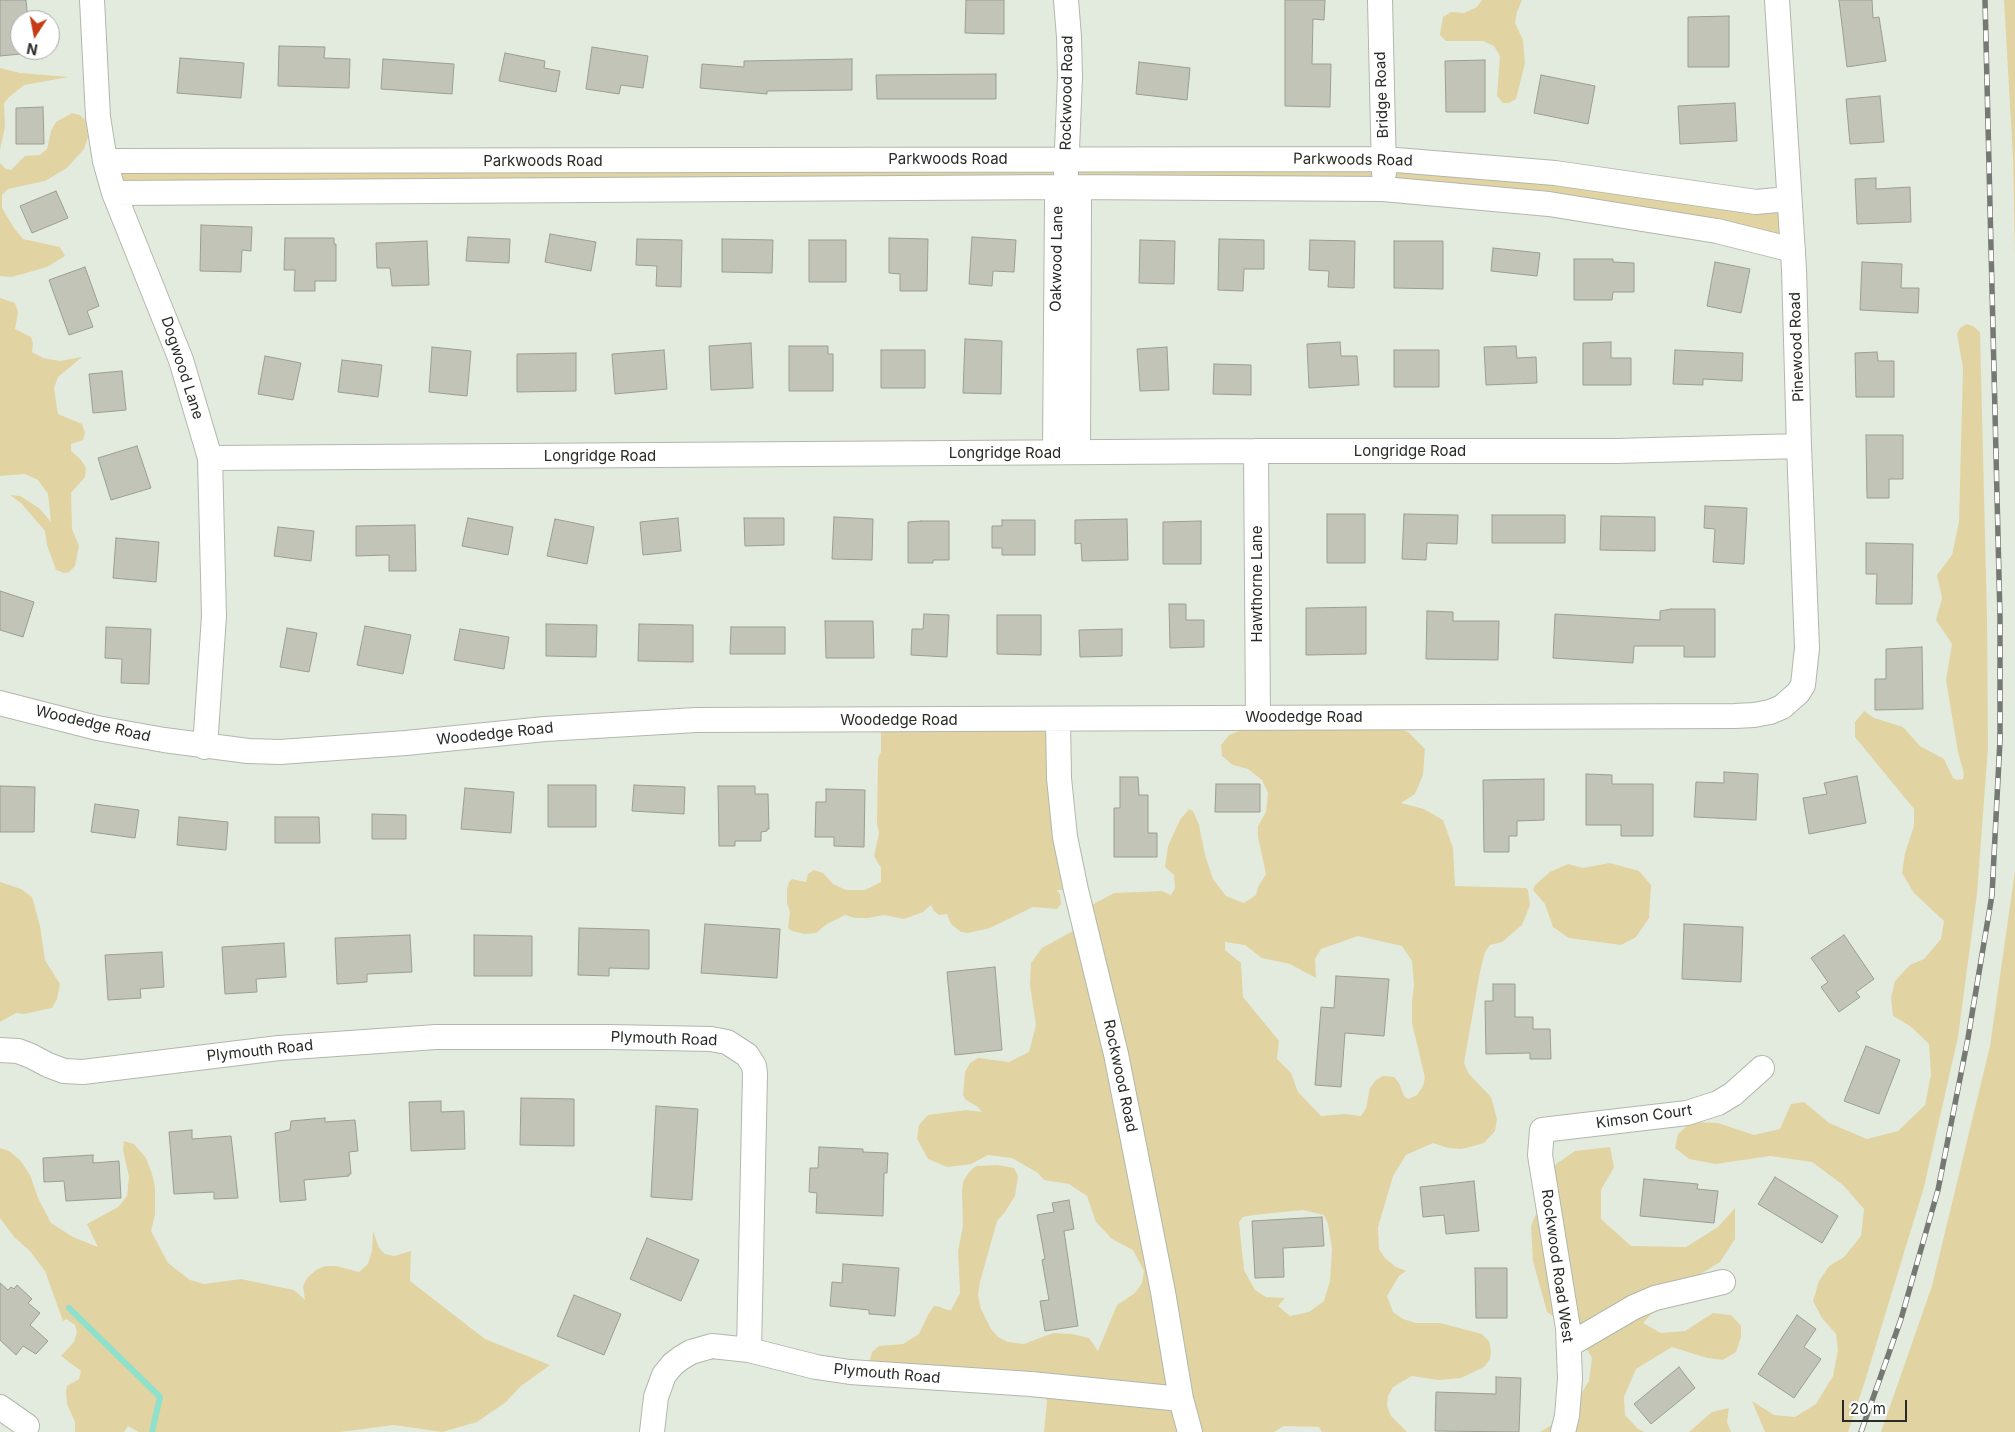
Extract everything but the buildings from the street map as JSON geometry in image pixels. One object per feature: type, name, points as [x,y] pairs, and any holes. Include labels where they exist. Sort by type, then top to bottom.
[{"type":"street","name":"Dogwood Lane","points":[[92,0],[98,117],[105,161],[114,193],[178,352],[210,458],[214,616],[205,747]]},
{"type":"street","name":"Rockwood Road","points":[[1066,0],[1070,77],[1066,187]]},
{"type":"street","name":"Bridge Road","points":[[1380,0],[1384,158],[1383,190]]},
{"type":"street","name":"Pinewood Road","points":[[1777,0],[1788,199],[1793,250],[1798,375],[1798,446],[1806,648],[1803,685],[1798,693]]},
{"type":"street","name":"Parkwoods Road","points":[[105,161],[1384,158],[1555,173],[1756,202],[1788,199]]},
{"type":"street","points":[[738,189],[739,160]]},
{"type":"street","points":[[438,161],[438,191]]},
{"type":"street","name":"Parkwoods Road","points":[[114,193],[1066,187],[1383,190],[1549,204],[1718,231],[1793,250]]},
{"type":"street","name":"Oakwood Lane","points":[[1066,187],[1078,201],[1067,452]]},
{"type":"street","name":"Longridge Road","points":[[210,458],[1256,451],[1616,451],[1798,446]]},
{"type":"street","name":"Hawthorne Lane","points":[[1256,451],[1258,717]]},
{"type":"street","name":"Woodedge Road","points":[[0,702],[97,728],[205,747],[280,752],[406,743],[546,729],[696,720],[1754,716],[1782,707],[1798,693]]},
{"type":"street","name":"Rockwood Road","points":[[1058,720],[1059,778],[1065,837],[1116,1054],[1163,1292],[1181,1399],[1190,1432]]},
{"type":"street","name":"Plymouth Road","points":[[0,1050],[18,1051],[64,1071],[82,1072],[278,1048],[436,1037],[618,1037],[711,1039],[727,1042],[747,1055],[754,1066],[755,1074],[749,1350],[816,1367],[850,1372],[1031,1384],[1181,1399]]},
{"type":"street","name":"Kimson Court","points":[[1542,1130],[1687,1113],[1718,1102],[1733,1094],[1762,1068]]},
{"type":"street","name":"Rockwood Road West","points":[[1542,1130],[1540,1156],[1568,1328],[1570,1379],[1567,1416],[1563,1432]]},
{"type":"street","points":[[1569,1345],[1634,1307],[1655,1298],[1723,1282]]},
{"type":"street","points":[[652,1432],[654,1405],[659,1388],[664,1375],[673,1364],[691,1352],[712,1346],[749,1350]]},
{"type":"street","points":[[0,1406],[27,1426]]},
{"type":"shaded area","points":[[1482,0],[1522,0],[1515,23],[1523,40],[1525,63],[1516,99],[1509,103],[1503,103],[1497,96],[1500,56],[1494,46],[1483,41],[1446,41],[1440,35],[1443,17],[1451,12],[1464,13],[1477,7]]},
{"type":"shaded area","points":[[2004,0],[2015,0],[2015,257],[2013,157]]},
{"type":"shaded area","points":[[0,68],[20,73],[69,77],[24,85],[9,97],[4,103],[5,127],[0,150]]},
{"type":"shaded area","points":[[72,113],[80,115],[86,121],[88,137],[84,149],[67,168],[45,181],[8,189],[2,195],[2,208],[23,239],[60,247],[65,256],[47,267],[12,277],[0,276],[0,163],[6,169],[11,170],[25,156],[40,155],[47,149],[51,131],[56,122]]},
{"type":"shaded area","points":[[1384,159],[1788,199],[1793,250],[1549,204],[1065,188],[114,193],[105,161]]},
{"type":"shaded area","points":[[0,298],[15,303],[18,312],[15,329],[31,337],[33,344],[32,352],[43,358],[60,361],[82,357],[58,377],[54,388],[58,414],[82,424],[85,433],[83,440],[71,444],[71,451],[81,460],[86,468],[85,477],[71,493],[72,529],[79,546],[75,566],[69,572],[64,573],[56,570],[47,545],[45,531],[21,503],[10,495],[20,496],[39,508],[51,522],[48,494],[38,480],[25,474],[0,476]]},
{"type":"shaded area","points":[[1967,324],[1980,332],[1987,617],[1988,748],[1977,894],[1958,1037],[1924,1187],[1848,1432],[1765,1432],[1752,1401],[1774,1415],[1795,1417],[1816,1404],[1833,1376],[1838,1350],[1836,1334],[1822,1318],[1813,1301],[1819,1281],[1829,1266],[1844,1257],[1861,1236],[1864,1209],[1843,1185],[1812,1162],[1770,1156],[1716,1164],[1689,1159],[1675,1148],[1678,1134],[1691,1122],[1718,1123],[1754,1135],[1780,1129],[1791,1104],[1804,1102],[1829,1123],[1867,1139],[1898,1131],[1925,1105],[1931,1075],[1929,1044],[1910,1026],[1893,1016],[1891,998],[1895,981],[1910,965],[1924,959],[1941,939],[1944,921],[1914,893],[1902,873],[1905,853],[1914,826],[1914,809],[1855,737],[1855,722],[1864,711],[1874,718],[1903,727],[1920,746],[1944,759],[1953,778],[1957,780],[1963,779],[1964,774],[1958,752],[1946,680],[1952,644],[1936,620],[1942,598],[1937,575],[1952,555],[1959,522],[1963,368],[1957,334],[1960,328]]},
{"type":"shaded area","points":[[1360,717],[1408,732],[1425,749],[1423,775],[1415,794],[1401,803],[1424,809],[1443,820],[1453,848],[1455,886],[1526,888],[1528,890],[1530,905],[1522,925],[1502,942],[1490,945],[1485,952],[1464,1063],[1469,1074],[1491,1097],[1497,1119],[1495,1131],[1484,1143],[1462,1149],[1448,1148],[1433,1143],[1406,1155],[1393,1176],[1378,1227],[1379,1249],[1385,1258],[1396,1267],[1406,1271],[1399,1276],[1387,1296],[1393,1312],[1403,1319],[1416,1323],[1440,1323],[1482,1334],[1489,1341],[1490,1359],[1484,1367],[1461,1378],[1438,1380],[1412,1376],[1393,1387],[1388,1396],[1387,1406],[1391,1416],[1407,1432],[1322,1432],[1319,1427],[1284,1426],[1274,1432],[1044,1432],[1047,1401],[1043,1394],[879,1368],[870,1360],[872,1352],[879,1346],[903,1344],[919,1334],[934,1306],[951,1310],[960,1293],[958,1251],[963,1226],[963,1182],[969,1172],[976,1166],[998,1165],[1014,1168],[1018,1176],[1015,1196],[997,1221],[978,1295],[981,1309],[991,1329],[998,1337],[1008,1342],[1024,1344],[1053,1333],[1072,1334],[1089,1338],[1098,1351],[1117,1305],[1135,1293],[1142,1283],[1144,1271],[1133,1250],[1112,1239],[1096,1222],[1087,1196],[1069,1184],[1044,1180],[1038,1173],[1012,1158],[988,1155],[971,1164],[947,1167],[928,1159],[917,1139],[919,1125],[928,1115],[966,1110],[982,1112],[978,1107],[966,1100],[963,1095],[965,1072],[970,1063],[978,1058],[1009,1062],[1029,1052],[1036,1025],[1030,986],[1031,963],[1042,948],[1084,925],[1092,905],[1114,893],[1162,891],[1171,895],[1175,888],[1174,875],[1165,867],[1168,846],[1180,820],[1189,809],[1193,811],[1199,825],[1205,855],[1213,879],[1226,896],[1244,903],[1256,895],[1258,887],[1266,874],[1258,837],[1258,826],[1266,812],[1268,793],[1262,780],[1248,769],[1233,765],[1222,756],[1221,745],[1229,735],[1251,726]],"holes":[[[1358,936],[1402,946],[1412,961],[1414,986],[1412,1023],[1425,1078],[1423,1086],[1417,1095],[1408,1099],[1404,1096],[1399,1083],[1394,1077],[1383,1076],[1376,1080],[1370,1088],[1366,1108],[1361,1116],[1345,1114],[1321,1116],[1298,1092],[1291,1073],[1277,1059],[1279,1041],[1243,997],[1241,963],[1225,950],[1225,942],[1245,945],[1262,958],[1290,964],[1316,978],[1315,959],[1321,949]],[[1303,1210],[1324,1215],[1328,1224],[1332,1249],[1330,1281],[1324,1301],[1309,1312],[1290,1316],[1278,1306],[1285,1298],[1266,1297],[1255,1290],[1244,1270],[1239,1222],[1243,1217],[1253,1215]]]},
{"type":"shaded area","points":[[881,720],[1058,720],[1076,890],[1056,890],[1060,894],[1061,904],[1057,909],[1033,907],[990,928],[968,933],[961,932],[951,924],[947,914],[939,915],[931,905],[923,912],[904,919],[884,915],[855,918],[845,915],[827,924],[816,933],[804,934],[788,928],[790,912],[787,903],[787,890],[792,879],[806,882],[808,874],[814,870],[823,873],[833,884],[846,890],[865,890],[881,882],[881,868],[874,856],[879,833],[877,824],[878,758],[881,752]]},
{"type":"shaded area","points":[[1610,863],[1639,871],[1651,885],[1649,918],[1636,937],[1621,945],[1569,938],[1553,927],[1545,904],[1533,890],[1535,885],[1550,872],[1568,864],[1583,868]]},
{"type":"shaded area","points":[[2015,871],[2015,1432],[1881,1432],[1932,1286],[1990,1046]]},
{"type":"shaded area","points":[[0,882],[21,889],[32,897],[40,926],[45,960],[60,984],[57,999],[52,1008],[24,1014],[16,1013],[0,1022]]},
{"type":"shaded area","points":[[124,1141],[134,1144],[146,1158],[152,1174],[155,1187],[155,1214],[151,1231],[168,1263],[190,1280],[204,1284],[241,1279],[294,1290],[305,1300],[303,1286],[307,1278],[316,1270],[325,1266],[336,1266],[359,1272],[368,1264],[372,1251],[373,1231],[379,1248],[385,1254],[394,1256],[411,1251],[410,1281],[485,1339],[550,1365],[521,1386],[506,1402],[477,1422],[442,1432],[394,1425],[340,1432],[139,1432],[128,1426],[124,1432],[75,1432],[75,1422],[67,1404],[66,1391],[67,1386],[79,1379],[81,1371],[61,1356],[74,1342],[77,1332],[75,1325],[66,1319],[63,1321],[45,1271],[30,1251],[15,1238],[0,1218],[0,1148],[9,1151],[20,1160],[30,1175],[38,1198],[51,1223],[73,1237],[98,1247],[87,1224],[118,1207],[127,1196],[129,1177],[123,1150]]},
{"type":"shaded area","points":[[1610,1147],[1614,1167],[1601,1190],[1601,1219],[1631,1246],[1686,1247],[1718,1227],[1735,1208],[1735,1239],[1720,1262],[1672,1292],[1643,1323],[1661,1333],[1685,1331],[1713,1313],[1731,1315],[1741,1326],[1741,1337],[1736,1352],[1723,1360],[1707,1358],[1672,1347],[1636,1369],[1624,1397],[1625,1415],[1638,1429],[1645,1432],[1540,1432],[1567,1416],[1589,1381],[1592,1358],[1576,1331],[1547,1312],[1533,1261],[1531,1226],[1556,1164],[1575,1151]]},
{"type":"shaded area","points":[[1729,1408],[1727,1422],[1731,1432],[1689,1432],[1712,1412]]},
{"type":"waterway","points":[[69,1308],[160,1397],[152,1432]]},
{"type":"railway","points":[[1861,1432],[1901,1319],[1938,1190],[1968,1038],[1992,895],[2000,740],[2000,618],[1985,0]]}]
